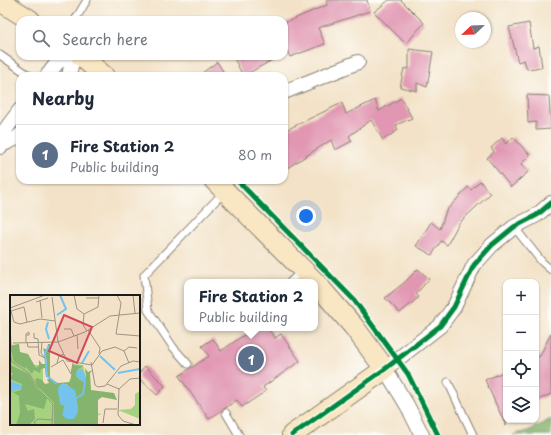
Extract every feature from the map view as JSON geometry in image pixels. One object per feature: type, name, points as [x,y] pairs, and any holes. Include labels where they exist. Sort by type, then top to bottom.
[{"type":"street","points":[[0,1],[24,16]]},
{"type":"street","points":[[50,72],[61,60]]},
{"type":"street","points":[[69,72],[72,60]]},
{"type":"street","points":[[86,60],[99,72]]},
{"type":"street","points":[[288,90],[358,62]]},
{"type":"street","points":[[16,115],[5,130],[2,142],[16,139]]},
{"type":"street","points":[[220,185],[306,279]]},
{"type":"street","points":[[292,435],[385,369],[440,326],[454,307],[474,265],[492,245],[514,227],[537,214],[551,203]]},
{"type":"street","points":[[318,291],[354,327],[385,369],[407,405],[422,435]]},
{"type":"lane","points":[[77,16],[87,0]]},
{"type":"lane","points":[[0,55],[24,72]]},
{"type":"lane","points":[[188,364],[173,347],[148,310],[144,275],[220,185]]},
{"type":"lane","points":[[514,227],[542,262],[551,270]]},
{"type":"lane","points":[[448,382],[473,435]]},
{"type":"lane","points":[[226,413],[239,435]]},
{"type":"green space","points":[[551,419],[551,435],[513,435],[530,430]]},
{"type":"building","points":[[326,0],[367,0],[370,11],[318,28],[325,44],[290,57],[288,53],[288,21],[327,5]]},
{"type":"building","points":[[389,0],[401,0],[424,23],[406,44],[374,12]]},
{"type":"building","points":[[529,23],[533,48],[539,46],[542,67],[527,69],[524,60],[518,62],[509,27]]},
{"type":"building","points":[[409,49],[433,52],[427,87],[417,83],[417,91],[400,87],[404,68],[409,69]]},
{"type":"building","points":[[235,60],[273,60],[250,72],[241,72]]},
{"type":"building","points":[[217,62],[223,72],[203,72]]},
{"type":"building","points":[[527,95],[549,96],[551,129],[536,130],[536,122],[528,123]]},
{"type":"building","points":[[401,98],[412,118],[396,125],[398,130],[383,140],[371,120],[349,136],[352,141],[335,150],[331,140],[288,167],[288,129],[342,103],[346,114],[375,100],[379,111]]},
{"type":"building","points":[[513,137],[530,155],[521,164],[528,172],[511,187],[487,158],[494,152],[491,148],[502,138],[506,144]]},
{"type":"building","points":[[480,181],[490,194],[459,223],[447,245],[441,241],[432,255],[416,246],[431,222],[440,229],[446,211],[468,187],[471,190]]},
{"type":"building","points":[[418,269],[429,279],[416,294],[419,297],[400,313],[385,298]]},
{"type":"building","points":[[246,331],[270,331],[275,338],[281,334],[300,361],[263,387],[266,391],[242,407],[237,400],[209,419],[179,376],[209,356],[202,346],[213,339],[221,351],[247,333]]},
{"type":"building","points":[[551,333],[551,394],[539,400],[539,356]]},
{"type":"building","points":[[145,366],[165,386],[157,395],[140,379],[140,372]]},
{"type":"building","points":[[503,372],[503,419],[485,380]]},
{"type":"cycle path","points":[[241,184],[354,300],[408,374],[438,435]]},
{"type":"cycle path","points":[[292,435],[385,369],[440,326],[454,307],[474,265],[492,245],[514,227],[537,215],[551,203]]},
{"type":"place","name":"Fire Station 2","points":[[251,359]]}]
